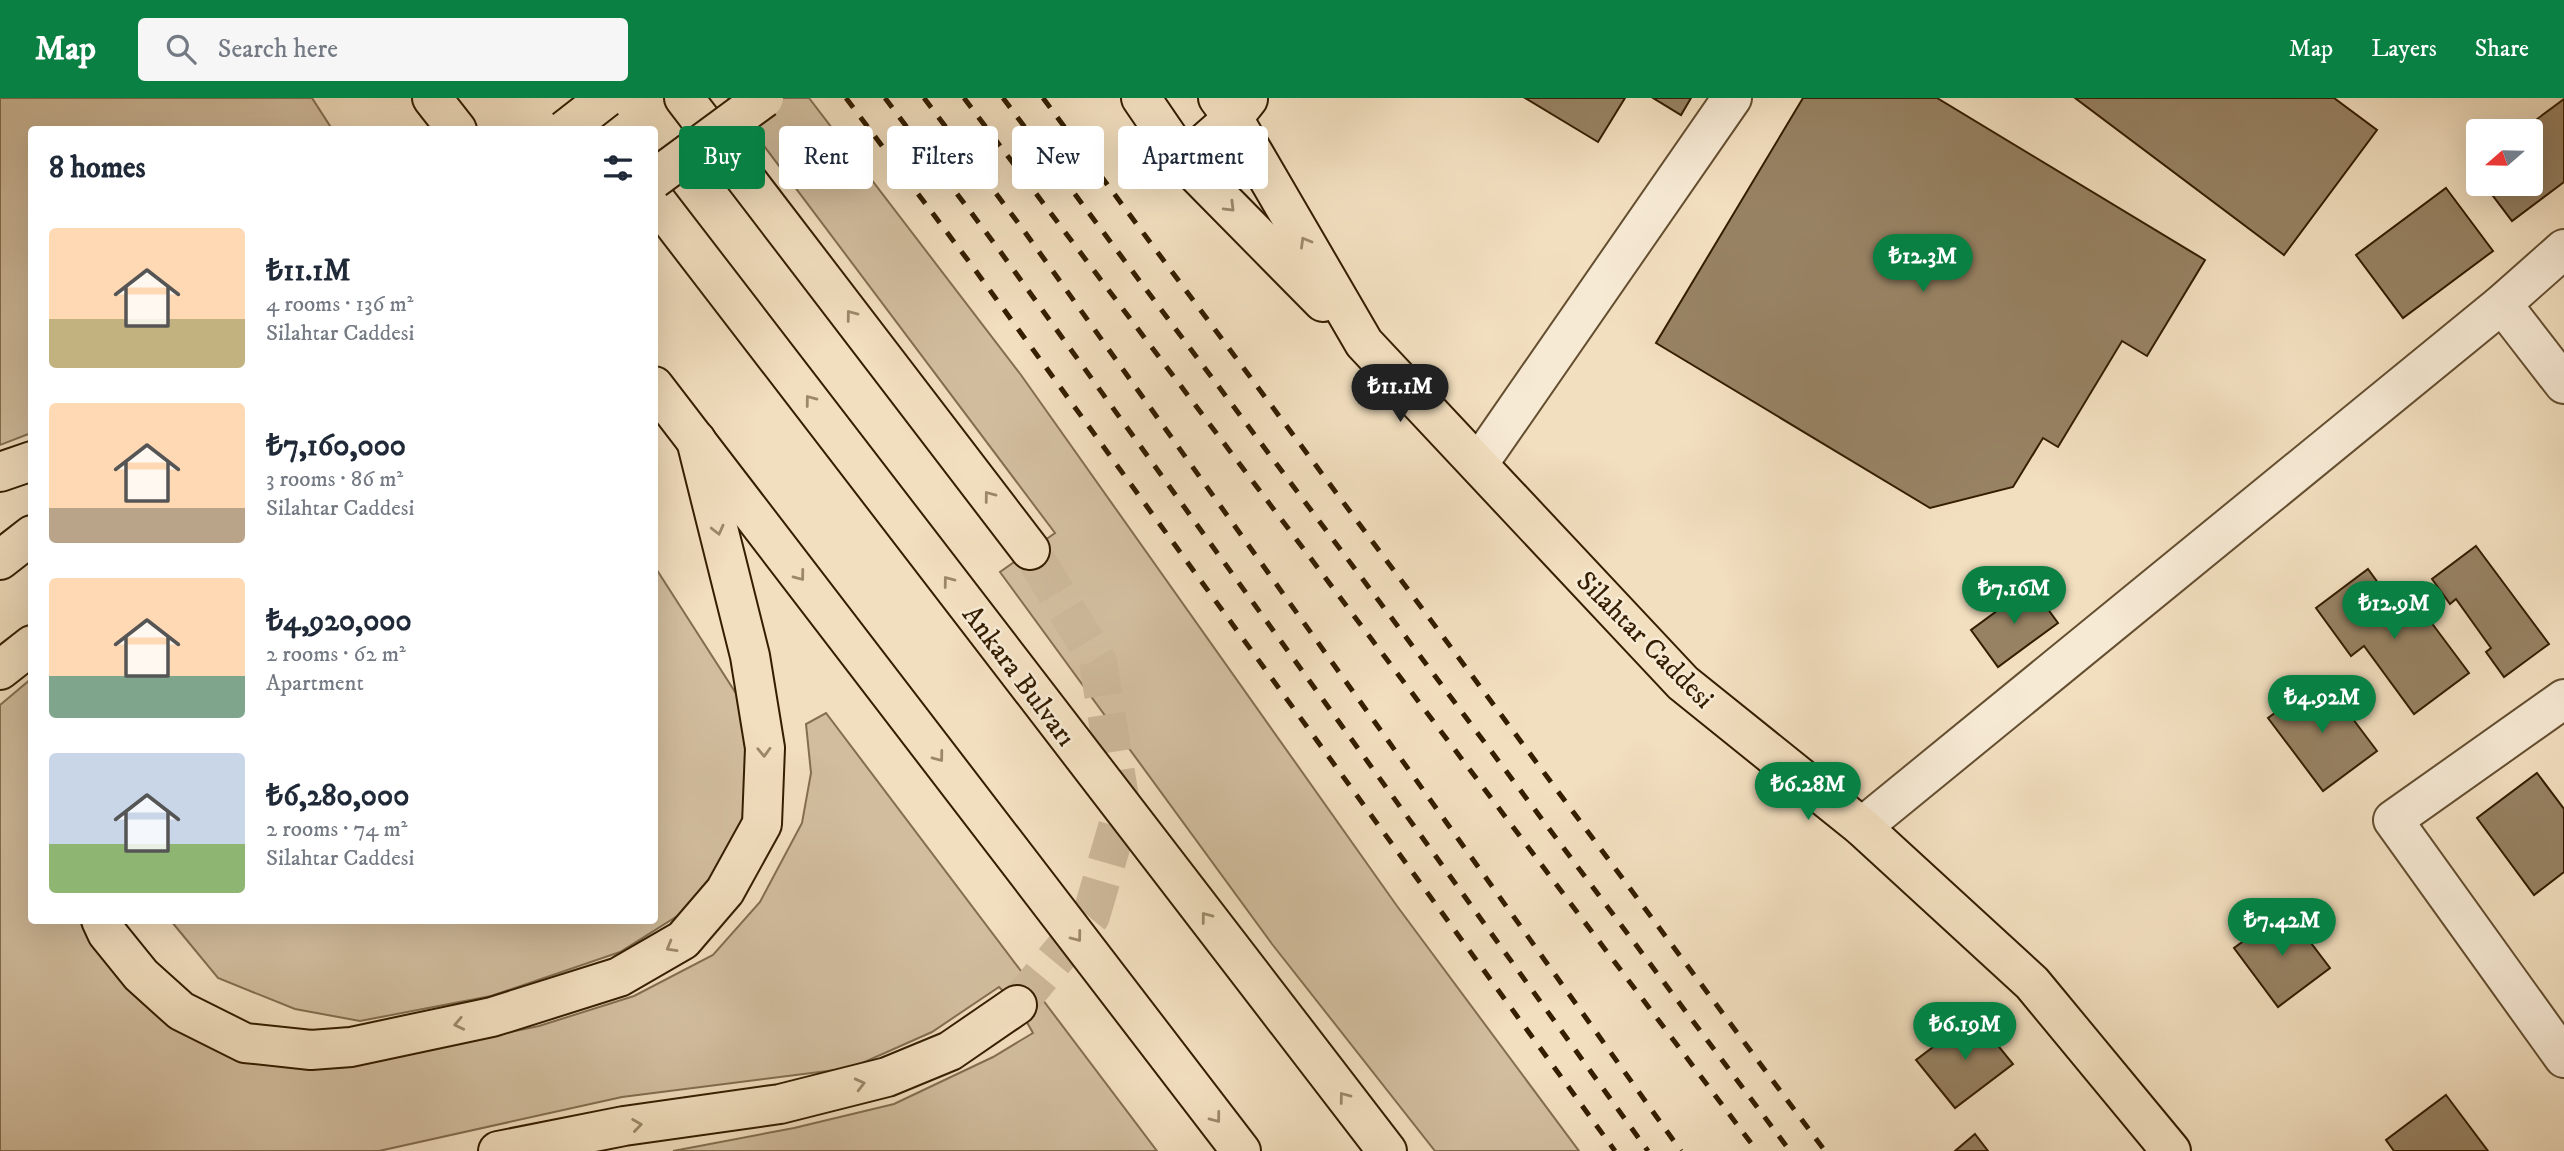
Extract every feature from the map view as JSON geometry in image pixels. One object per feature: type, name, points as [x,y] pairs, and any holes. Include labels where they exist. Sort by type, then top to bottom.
[{"type":"main road","points":[[432,98],[454,126]]},
{"type":"main road","points":[[578,98],[599,126]]},
{"type":"main road","points":[[570,126],[606,98]]},
{"type":"main road","points":[[684,98],[1031,550]]},
{"type":"main road","points":[[658,176],[764,98]]},
{"type":"main road","points":[[1141,98],[1160,126]]},
{"type":"main road","points":[[1215,126],[1233,105]]},
{"type":"main road","name":"Silahtar Caddesi","points":[[1233,105],[1364,343],[1682,683],[1863,827],[2032,983],[2171,1151]]},
{"type":"main road","points":[[1212,189],[1364,343]]},
{"type":"main road","name":"Ankara Bulvarı","points":[[658,203],[1387,1151]]},
{"type":"main road","points":[[658,391],[1241,1151]]},
{"type":"main road","points":[[103,924],[141,975],[181,1011],[245,1043],[311,1050],[351,1047],[492,1017],[619,978],[683,940],[725,891],[762,824],[765,748],[750,656],[696,440]]},
{"type":"main road","points":[[0,472],[28,462]]},
{"type":"main road","points":[[0,560],[28,538]]},
{"type":"main road","points":[[0,670],[28,648]]},
{"type":"main road","points":[[498,1151],[624,1126],[780,1104],[887,1077],[950,1051],[1017,1005]]},
{"type":"lane","points":[[1479,463],[1732,98]]},
{"type":"lane","points":[[1863,827],[2502,304],[2564,249]]},
{"type":"lane","points":[[2502,304],[2564,384]]},
{"type":"lane","points":[[2564,699],[2393,820],[2564,1058]]},
{"type":"shaded area","points":[[0,98],[312,98],[330,126],[28,126],[28,434],[0,445]]},
{"type":"shaded area","points":[[728,98],[809,98],[830,126],[779,126],[779,166],[765,147],[765,126],[749,126]]},
{"type":"shaded area","points":[[873,182],[1021,375],[1397,906],[1579,1151],[1435,1151],[1272,944],[1000,572],[1055,533],[796,189],[873,189]]},
{"type":"shaded area","points":[[658,572],[737,695],[755,759],[740,829],[698,903],[620,952],[491,996],[360,1021],[295,1009],[218,978],[173,924],[658,924]]},
{"type":"shaded area","points":[[28,682],[28,924],[90,924],[214,1047],[396,1056],[539,1026],[634,996],[713,955],[760,902],[802,823],[811,773],[806,724],[826,713],[1157,1151],[673,1151],[794,1128],[894,1104],[993,1057],[1033,1033],[1017,1005],[999,987],[932,1032],[851,1068],[622,1097],[379,1151],[0,1151],[0,705]]},
{"type":"building","points":[[1525,98],[1625,98],[1598,142]]},
{"type":"building","points":[[1653,98],[1691,98],[1681,115]]},
{"type":"building","points":[[1803,98],[1937,98],[2205,260],[2147,356],[2122,341],[2058,447],[2043,438],[2013,487],[1930,508],[1656,343]]},
{"type":"building","points":[[2075,98],[2334,98],[2377,130],[2284,255]]},
{"type":"building","points":[[2564,99],[2564,182],[2512,221],[2493,196],[2543,196],[2543,119],[2537,119]]},
{"type":"building","points":[[2446,188],[2493,251],[2403,318],[2356,255]]},
{"type":"building","points":[[2476,546],[2549,644],[2504,677],[2486,652],[2491,648],[2456,599],[2450,604],[2432,579]]},
{"type":"building","points":[[2368,569],[2403,617],[2419,606],[2469,673],[2414,714],[2364,646],[2351,656],[2316,608]]},
{"type":"building","points":[[2031,586],[2058,623],[1998,667],[1971,630]]},
{"type":"building","points":[[2322,678],[2377,751],[2323,791],[2268,718]]},
{"type":"building","points":[[2537,773],[2564,809],[2564,872],[2534,895],[2477,818]]},
{"type":"building","points":[[2286,910],[2330,968],[2278,1007],[2234,948]]},
{"type":"building","points":[[1974,1016],[2013,1064],[1955,1108],[1916,1060]]},
{"type":"building","points":[[2446,1095],[2488,1151],[2394,1151],[2386,1140]]},
{"type":"building","points":[[1975,1134],[1988,1151],[1955,1151]]},
{"type":"tunnel","points":[[1017,1005],[1091,916],[1122,810],[1098,662],[1030,550]]},
{"type":"railway","points":[[846,98],[973,267],[1615,1151]]},
{"type":"railway","points":[[885,98],[997,247],[1648,1151]]},
{"type":"railway","points":[[924,98],[1022,228],[1681,1151]]},
{"type":"railway","points":[[964,98],[1757,1151]]},
{"type":"railway","points":[[1003,98],[1790,1151]]},
{"type":"railway","points":[[1043,98],[1825,1151]]}]
